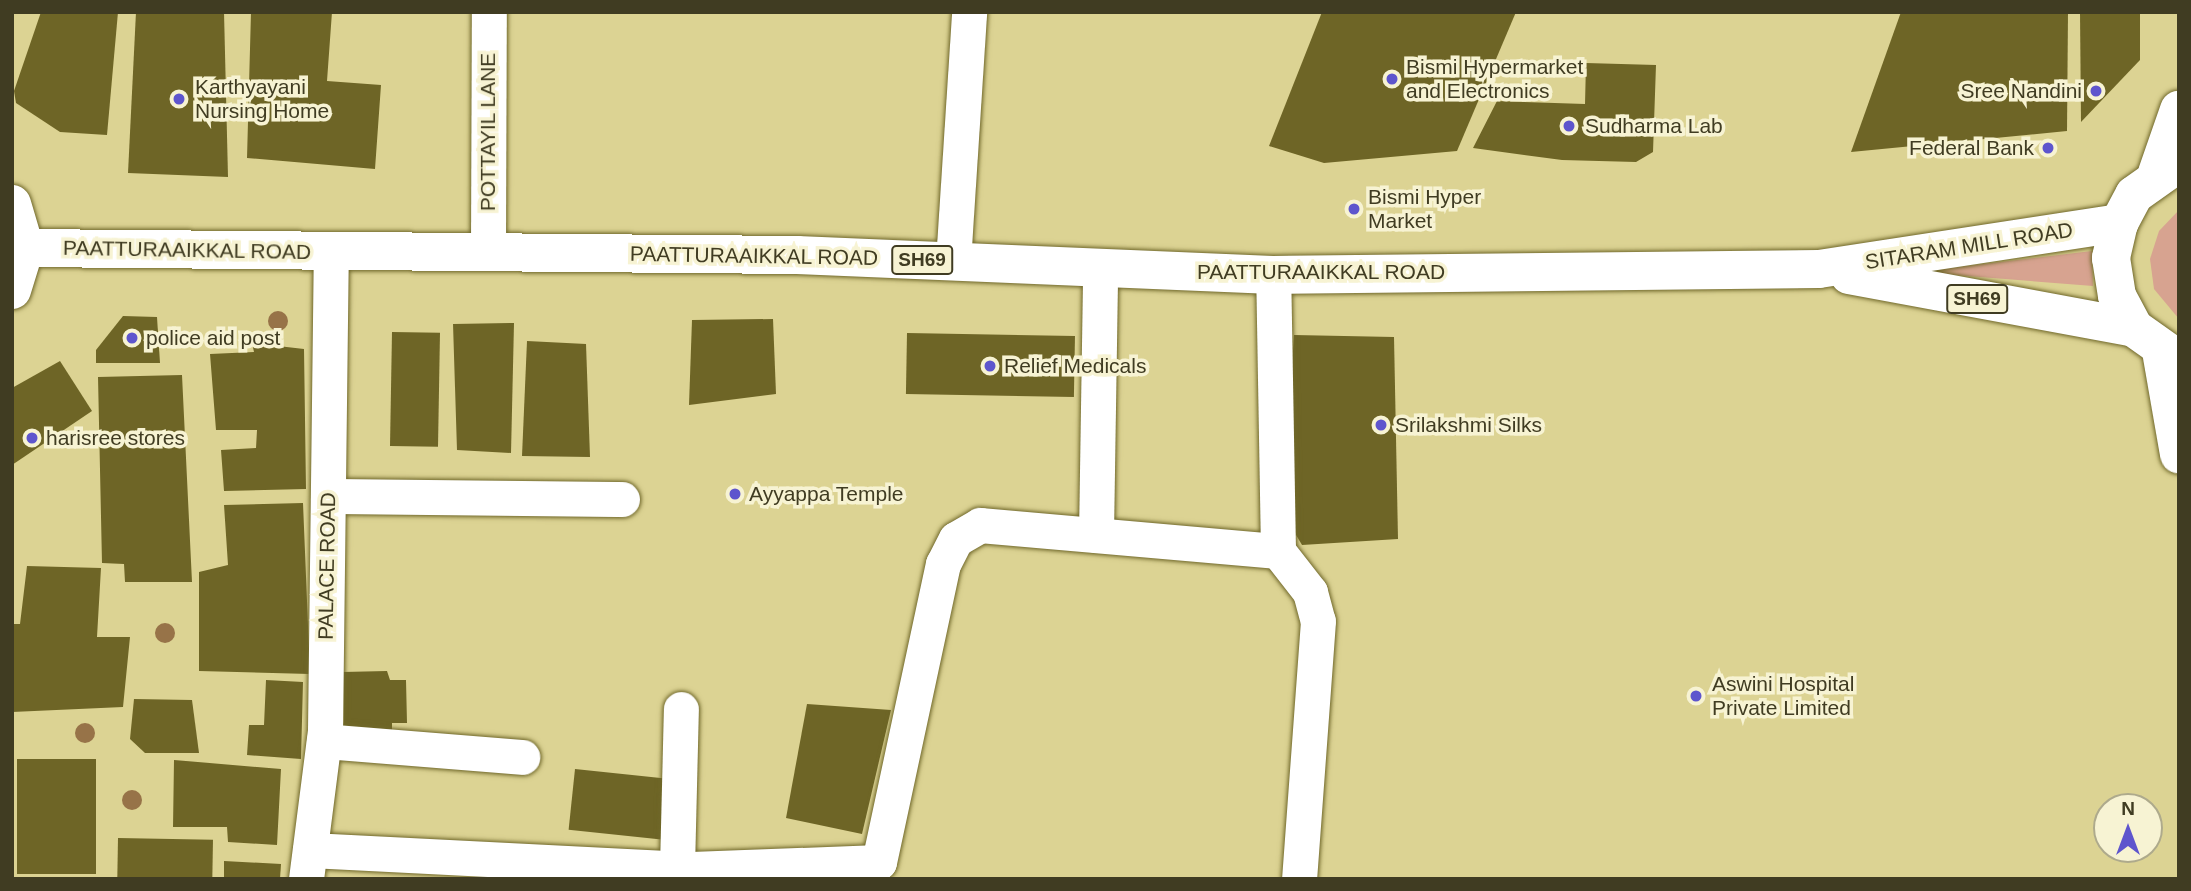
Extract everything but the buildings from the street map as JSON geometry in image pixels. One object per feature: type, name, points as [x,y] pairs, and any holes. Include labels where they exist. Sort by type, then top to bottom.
[{"type":"main road","points":[[2179,110],[2168,168],[2119,223],[2111,258],[2117,296],[2158,346],[2179,454]]},
{"type":"main road","points":[[12,204],[25,248],[12,290]]},
{"type":"main road","name":"SITARAM MILL ROAD","points":[[1819,269],[2119,223]]},
{"type":"main road","name":"PAATTURAAIKKAL ROAD","points":[[25,248],[488,251],[953,262],[1273,275],[1819,269]]},
{"type":"main road","name":"SH69","points":[[1819,269],[2158,346]]},
{"type":"street","name":"POTTAYIL LANE","points":[[488,251],[489,12]]},
{"type":"street","points":[[953,262],[970,12]]},
{"type":"street","name":"PALACE ROAD","points":[[308,864],[324,741],[331,252]]},
{"type":"street","points":[[1096,535],[1100,268]]},
{"type":"street","points":[[1273,275],[1278,551],[1310,592],[1318,621],[1298,879]]},
{"type":"street","points":[[328,496],[622,499]]},
{"type":"street","points":[[308,864],[686,872],[879,862],[943,564],[957,539],[980,525],[1278,551]]},
{"type":"street","points":[[681,709],[686,872]]},
{"type":"street","points":[[324,741],[522,757]]},
{"type":"shaded area","points":[[2179,210],[2179,319],[2154,289],[2150,259],[2159,231]]},
{"type":"shaded area","points":[[2092,251],[2093,286],[1916,272]]},
{"type":"place","name":"Bismi Hypermarket and Electronics","points":[[1392,79]]},
{"type":"place","name":"Sree Nandini","points":[[2096,91]]},
{"type":"place","name":"Karthyayani Nursing Home","points":[[179,99]]},
{"type":"place","name":"Sudharma Lab","points":[[1569,126]]},
{"type":"place","name":"Federal Bank","points":[[2048,148]]},
{"type":"place","name":"Bismi Hyper Market","points":[[1354,209]]},
{"type":"place","name":"police aid post","points":[[132,338]]},
{"type":"place","name":"Relief Medicals","points":[[990,366]]},
{"type":"place","name":"Srilakshmi Silks","points":[[1381,425]]},
{"type":"place","name":"harisree stores","points":[[32,438]]},
{"type":"place","name":"Ayyappa Temple","points":[[735,494]]},
{"type":"place","name":"Aswini Hospital Private Limited","points":[[1696,696]]}]
